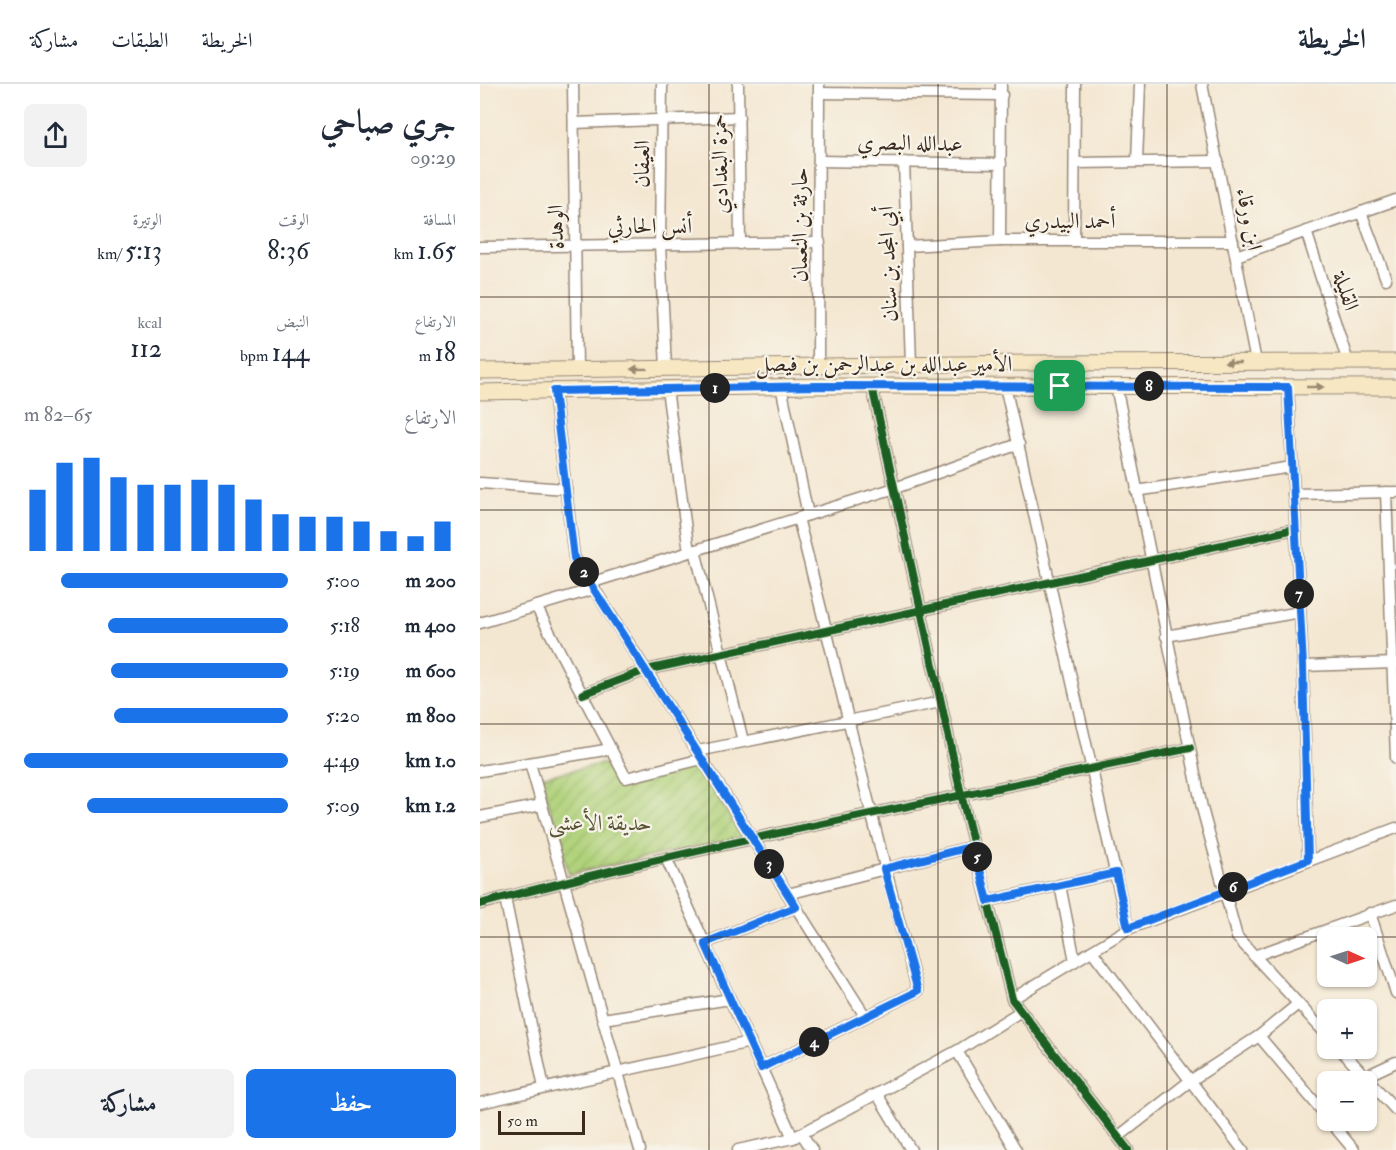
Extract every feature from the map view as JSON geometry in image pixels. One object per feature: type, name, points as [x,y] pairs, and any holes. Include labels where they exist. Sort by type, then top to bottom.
[{"type":"main road","name":"الأمير عبدالله بن عبدالرحمن بن فيصل","points":[[480,371],[911,364],[1396,362]]},
{"type":"main road","name":"الأمير عبدالله بن عبدالرحمن بن فيصل","points":[[480,392],[781,386],[1396,387]]},
{"type":"street","name":"الوهدة","points":[[573,84],[577,369]]},
{"type":"street","name":"العيفان","points":[[662,84],[660,245],[666,368]]},
{"type":"street","name":"حمزة البغدادي","points":[[738,84],[740,244]]},
{"type":"street","points":[[1074,241],[1075,84]]},
{"type":"street","points":[[1137,162],[1140,84]]},
{"type":"street","name":"ابن ورقاء","points":[[1202,84],[1256,362]]},
{"type":"street","points":[[819,88],[1001,89],[1000,241]]},
{"type":"street","name":"حارثة بن النعمان","points":[[818,366],[819,88]]},
{"type":"street","points":[[574,123],[739,117]]},
{"type":"street","name":"عبدالله البصري","points":[[819,161],[1001,164]]},
{"type":"street","points":[[1074,163],[1218,161]]},
{"type":"street","name":"أبي المجد بن سنان","points":[[904,162],[911,364]]},
{"type":"street","points":[[1236,256],[1396,200]]},
{"type":"street","points":[[1361,212],[1386,279]]},
{"type":"street","name":"القليلة","points":[[1306,231],[1348,362]]},
{"type":"street","name":"أحمد البيدري","points":[[907,246],[1000,241],[1233,241]]},
{"type":"street","name":"أنس الحارثي","points":[[480,247],[820,242]]},
{"type":"street","points":[[761,1068],[918,991],[884,869],[873,812],[827,630],[803,517],[781,386]]},
{"type":"street","points":[[872,386],[961,794],[1012,999],[1128,1150]]},
{"type":"street","points":[[1005,386],[1128,928]]},
{"type":"street","points":[[1116,386],[1190,748],[1238,937],[1317,1024]]},
{"type":"street","points":[[1288,387],[1303,666],[1308,860]]},
{"type":"street","points":[[667,388],[692,551],[743,741]]},
{"type":"street","points":[[554,391],[574,558],[865,1016]]},
{"type":"street","points":[[480,623],[536,606],[692,551],[895,488],[1019,444]]},
{"type":"street","points":[[1136,491],[1292,467]]},
{"type":"street","points":[[480,483],[566,489]]},
{"type":"street","points":[[1293,494],[1391,492],[1396,758]]},
{"type":"street","points":[[583,694],[646,670],[1295,529]]},
{"type":"street","points":[[536,606],[626,778],[743,741],[941,702]]},
{"type":"street","points":[[1166,636],[1300,612]]},
{"type":"street","points":[[1303,666],[1394,663]]},
{"type":"street","points":[[480,904],[753,838],[1190,748]]},
{"type":"street","points":[[480,771],[611,749]]},
{"type":"street","points":[[530,763],[640,1150]]},
{"type":"street","points":[[480,817],[542,805]]},
{"type":"street","points":[[1012,999],[1128,928],[1396,828]]},
{"type":"street","points":[[788,894],[974,846]]},
{"type":"street","points":[[666,858],[761,1068],[798,1136],[812,1150]]},
{"type":"street","points":[[988,901],[1116,873]]},
{"type":"street","points":[[1060,885],[1075,961]]},
{"type":"street","points":[[505,898],[544,1088]]},
{"type":"street","points":[[1254,956],[1396,905]]},
{"type":"street","points":[[705,943],[796,907]]},
{"type":"street","points":[[1370,913],[1395,987]]},
{"type":"street","points":[[1092,951],[1243,1150]]},
{"type":"street","points":[[603,1019],[730,999]]},
{"type":"street","points":[[1118,1137],[1190,1081],[1259,1036],[1298,1004]]},
{"type":"street","points":[[738,1150],[798,1136],[957,1051],[1021,1011]]},
{"type":"street","points":[[1259,1036],[1317,1106]]},
{"type":"street","points":[[480,1103],[750,1042]]},
{"type":"street","points":[[957,1051],[1016,1150]]},
{"type":"street","points":[[1348,1059],[1359,1071]]},
{"type":"street","points":[[1377,1071],[1396,1062]]},
{"type":"street","points":[[1377,1090],[1396,1110]]},
{"type":"street","points":[[877,1094],[910,1150]]},
{"type":"street","points":[[1338,1131],[1354,1150]]},
{"type":"green space","name":"حديقة الأعشى","points":[[696,761],[742,837],[569,874],[541,777],[606,763],[620,783]]},
{"type":"cycle path","points":[[872,386],[961,794],[1012,999],[1128,1150]]},
{"type":"cycle path","points":[[583,694],[646,670],[1295,529]]},
{"type":"cycle path","points":[[480,904],[745,840],[1190,748]]},
{"type":"route","points":[[818,386],[1060,386],[1288,387],[1303,666],[1308,860],[1128,928],[1116,873],[988,901],[974,846],[884,869],[918,991],[761,1068],[705,943],[796,907],[574,558],[554,391],[818,386]]}]
